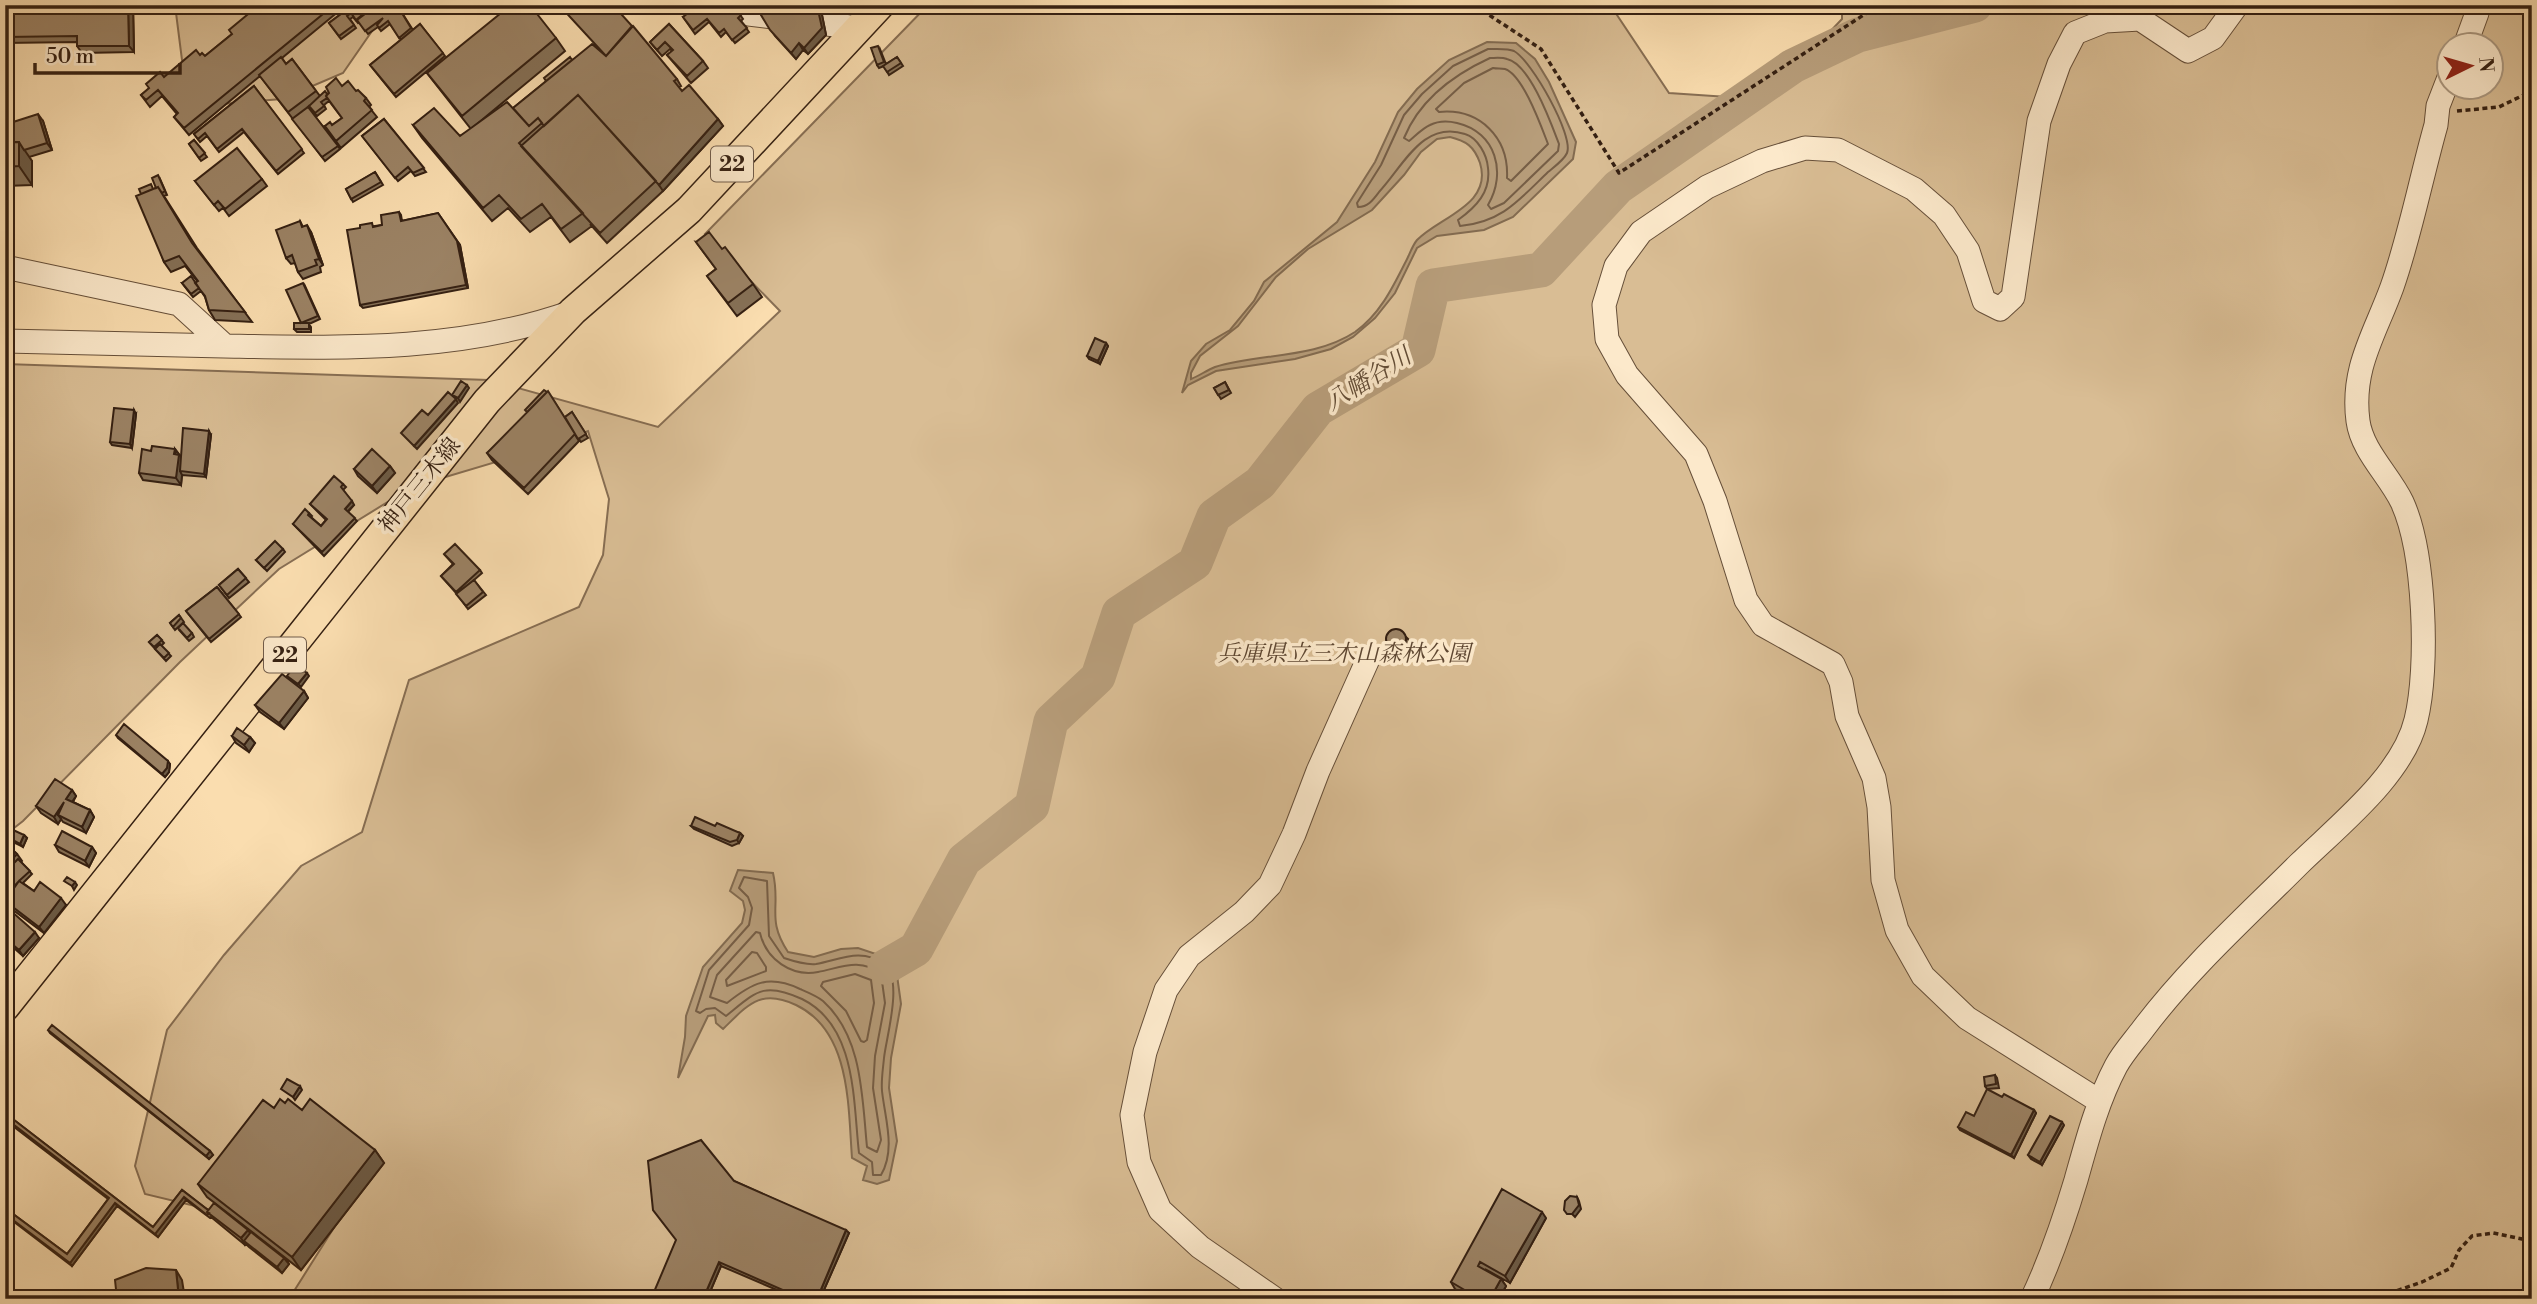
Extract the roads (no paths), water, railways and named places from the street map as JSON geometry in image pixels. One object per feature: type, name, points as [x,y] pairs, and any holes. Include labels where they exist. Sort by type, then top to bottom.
[{"type":"main road","name":"神戸三木線","points":[[5,1007],[487,401],[573,311],[689,209],[880,5]]},
{"type":"street","points":[[738,5],[749,14],[858,28]]},
{"type":"street","points":[[2099,1101],[1967,1018],[1923,976],[1897,930],[1883,880],[1879,807],[1874,778],[1847,716],[1841,682],[1833,664],[1763,625],[1746,600],[1716,501],[1696,454],[1627,375],[1607,339],[1604,305],[1616,266],[1641,232],[1707,187],[1762,161],[1805,148],[1838,150],[1914,189],[1944,215],[1968,251],[1984,301],[2000,309],[2013,297],[2039,121],[2059,64],[2075,33],[2105,21],[2140,19],[2188,51],[2213,38],[2237,5]]},
{"type":"street","points":[[2470,32],[2477,13],[2476,5]]},
{"type":"street","points":[[2032,1299],[2045,1272],[2099,1101],[2118,1062],[2159,1008],[2203,959],[2395,768],[2416,722],[2424,663],[2421,595],[2413,536],[2402,502],[2372,454],[2358,425],[2356,384],[2364,353],[2392,285],[2436,125],[2439,102]]},
{"type":"street","points":[[5,267],[179,304],[225,346]]},
{"type":"street","points":[[5,341],[350,349],[431,344],[499,333],[573,311]]},
{"type":"street","points":[[1275,1299],[1200,1247],[1160,1210],[1139,1162],[1132,1115],[1145,1052],[1166,990],[1189,956],[1244,912],[1270,885],[1369,657]]},
{"type":"water","points":[[1487,42],[1516,43],[1535,59],[1549,82],[1576,142],[1573,159],[1513,217],[1484,230],[1437,236],[1417,248],[1395,293],[1375,318],[1353,337],[1331,349],[1295,359],[1216,371],[1188,385],[1182,393],[1191,361],[1206,344],[1230,330],[1254,301],[1264,282],[1337,222],[1375,162],[1398,112],[1417,89],[1449,60]],"holes":[[[1450,137],[1469,145],[1478,157],[1482,177],[1479,190],[1462,209],[1417,240],[1384,301],[1364,325],[1339,341],[1322,347],[1215,367],[1191,379],[1191,373],[1200,356],[1238,326],[1276,277],[1308,249],[1372,210],[1421,152],[1437,139]]]},
{"type":"water","points":[[738,870],[773,873],[776,921],[781,941],[788,952],[814,957],[841,949],[858,948],[888,958],[896,968],[901,1004],[891,1058],[889,1088],[897,1141],[889,1180],[877,1184],[863,1180],[867,1166],[852,1158],[847,1094],[837,1051],[814,1017],[796,1005],[784,1000],[764,999],[748,1006],[723,1029],[716,1023],[715,1015],[708,1016],[678,1078],[686,1016],[703,967],[742,923],[745,910],[743,901],[730,891]]},
{"type":"waterway","name":"八幡谷川","points":[[885,967],[916,949],[964,860],[1032,806],[1051,721],[1098,677],[1119,613],[1195,563],[1214,516],[1260,483],[1318,409],[1418,350],[1433,286],[1541,270],[1618,187],[1793,66],[1858,35],[1975,5]]},
{"type":"park label","name":"兵庫県立三木山森林公園","points":[[1344,653]]}]
